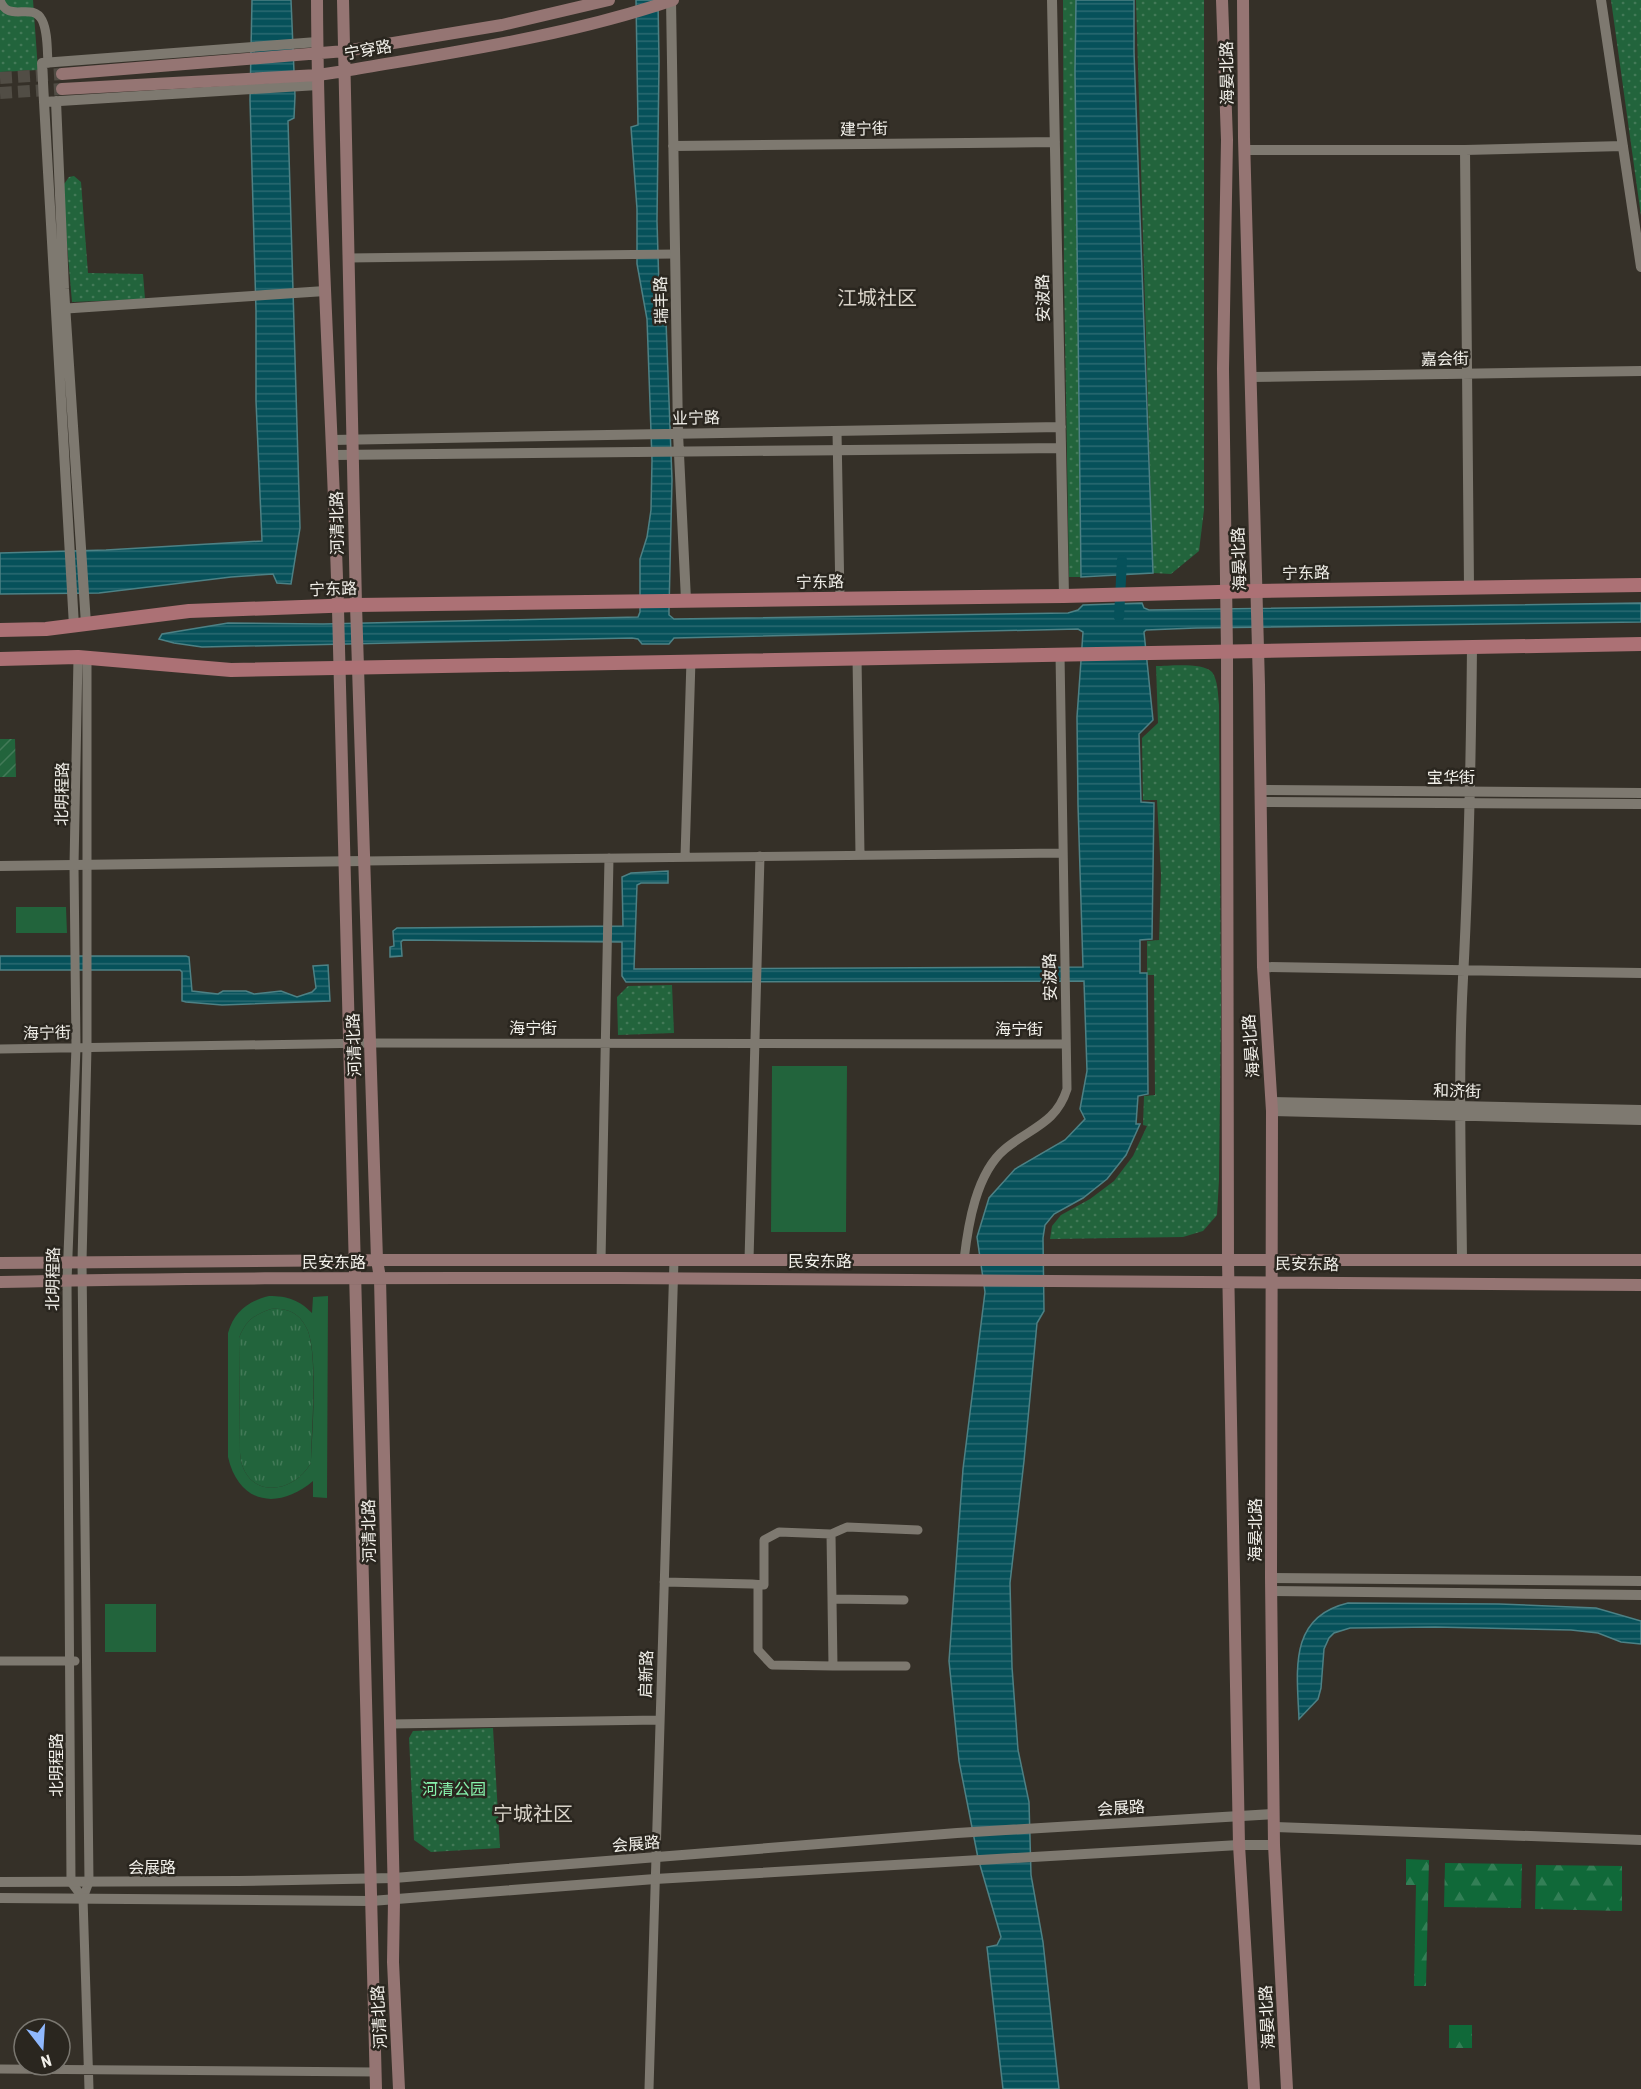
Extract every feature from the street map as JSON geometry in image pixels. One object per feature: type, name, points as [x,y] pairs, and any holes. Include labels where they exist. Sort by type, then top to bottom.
[{"type":"main road","name":"河清北路","points":[[317,0],[325,295],[340,667],[376,2089]]},
{"type":"main road","name":"河清北路","points":[[343,0],[356,605],[377,1260],[380,1278],[394,1878],[393,1962],[399,2089]]},
{"type":"main road","name":"宁穿路","points":[[62,75],[241,54],[317,48],[345,51],[502,25],[609,0]]},
{"type":"main road","name":"宁穿路","points":[[59,95],[318,80],[345,71],[510,43],[647,9],[671,0]]},
{"type":"main road","name":"海晏北路","points":[[1222,0],[1227,140],[1223,369],[1227,651],[1228,1279],[1239,1845],[1254,2089]]},
{"type":"main road","name":"海晏北路","points":[[1243,0],[1263,967],[1272,1107],[1271,1578],[1274,1845],[1287,2089]]},
{"type":"main road","name":"宁东路","points":[[0,630],[46,629],[189,611],[338,605],[1064,596],[1641,585]]},
{"type":"main road","points":[[0,659],[83,658],[231,669],[1641,644]]},
{"type":"main road","name":"民安东路","points":[[0,1263],[355,1260],[1641,1260]]},
{"type":"main road","name":"民安东路","points":[[0,1282],[355,1278],[1036,1278],[1641,1285]]},
{"type":"street","points":[[0,0],[8,11],[32,12],[41,18],[45,32],[48,63]]},
{"type":"street","name":"瑞丰路","points":[[671,0],[678,434],[686,600]]},
{"type":"street","name":"安波路","points":[[1052,0],[1064,596]]},
{"type":"street","points":[[1601,0],[1641,267]]},
{"type":"street","points":[[80,625],[61,313],[42,63],[241,54]]},
{"type":"street","points":[[44,102],[59,95],[61,313]]},
{"type":"street","name":"建宁街","points":[[673,146],[1055,142]]},
{"type":"street","points":[[1245,150],[1465,150],[1623,146]]},
{"type":"street","points":[[1465,150],[1469,588]]},
{"type":"street","points":[[348,258],[675,254]]},
{"type":"street","points":[[61,313],[325,295]]},
{"type":"street","name":"嘉会街","points":[[1250,377],[1641,371]]},
{"type":"street","name":"业宁路","points":[[332,440],[1061,427]]},
{"type":"street","points":[[837,431],[840,599]]},
{"type":"street","name":"业宁路","points":[[333,455],[1061,448]]},
{"type":"street","points":[[1462,1259],[1461,1112],[1472,646]]},
{"type":"street","name":"安波路","points":[[964,1260],[967,1230],[972,1211],[980,1189],[998,1156],[1006,1148],[1044,1124],[1057,1111],[1067,1089],[1060,654]]},
{"type":"street","points":[[857,657],[860,855]]},
{"type":"street","name":"北明程路","points":[[83,658],[87,1047],[82,1280],[89,1882],[83,1898],[89,2089]]},
{"type":"street","name":"北明程路","points":[[71,1882],[67,1281],[76,1047],[74,866],[83,658]]},
{"type":"street","points":[[685,857],[691,660]]},
{"type":"street","name":"宝华街","points":[[1261,796],[1470,797],[1641,793]]},
{"type":"street","name":"宝华街","points":[[1470,797],[1641,804]]},
{"type":"street","points":[[0,866],[1063,853]]},
{"type":"street","points":[[749,1260],[760,856]]},
{"type":"street","points":[[601,1260],[609,858]]},
{"type":"street","points":[[1263,967],[1641,973]]},
{"type":"street","name":"海宁街","points":[[0,1049],[370,1043],[1066,1044]]},
{"type":"street","name":"和济街","points":[[1272,1107],[1641,1120]]},
{"type":"street","name":"和济街","points":[[1461,1112],[1641,1110]]},
{"type":"street","name":"启新路","points":[[649,2089],[674,1260]]},
{"type":"street","points":[[664,1582],[764,1586],[764,1540],[779,1532],[831,1534],[847,1527],[918,1530]]},
{"type":"street","points":[[831,1534],[833,1666]]},
{"type":"street","points":[[1271,1578],[1641,1581]]},
{"type":"street","points":[[758,1585],[758,1650],[772,1665],[906,1666]]},
{"type":"street","points":[[1272,1591],[1641,1595]]},
{"type":"street","points":[[832,1599],[904,1600]]},
{"type":"street","points":[[0,1661],[86,1661]]},
{"type":"street","points":[[390,1724],[660,1720]]},
{"type":"street","name":"会展路","points":[[0,1882],[394,1878],[957,1833],[1239,1815],[1274,1820],[1641,1840]]},
{"type":"street","name":"会展路","points":[[0,1898],[371,1901],[655,1880],[1239,1845],[1274,1845]]},
{"type":"street","points":[[71,1882],[83,1898]]},
{"type":"street","points":[[0,2068],[376,2072]]},
{"type":"green space","points":[[0,0],[33,0],[38,70],[0,72]]},
{"type":"green space","points":[[1063,0],[1076,0],[1081,577],[1069,577],[1064,277]]},
{"type":"green space","points":[[1136,0],[1204,0],[1204,510],[1199,551],[1171,574],[1153,573]]},
{"type":"green space","points":[[1611,0],[1641,0],[1641,216]]},
{"type":"green space","points":[[74,176],[81,182],[88,273],[143,274],[145,299],[72,302],[62,187],[69,177]]},
{"type":"green space","points":[[1177,665],[1208,669],[1214,675],[1218,692],[1221,1010],[1217,1215],[1203,1231],[1183,1237],[1050,1239],[1052,1226],[1061,1215],[1090,1199],[1114,1181],[1133,1156],[1147,1126],[1143,1125],[1144,1096],[1155,1095],[1154,975],[1147,975],[1147,941],[1159,940],[1161,875],[1157,800],[1143,800],[1142,738],[1158,723],[1156,666]]},
{"type":"green space","points":[[0,739],[15,739],[16,777],[0,777]]},
{"type":"green space","points":[[16,907],[66,907],[67,933],[16,933]]},
{"type":"green space","points":[[672,985],[674,1033],[618,1035],[617,997],[628,986]]},
{"type":"green space","points":[[772,1066],[847,1066],[846,1232],[771,1232]]},
{"type":"green space","points":[[269,1296],[288,1298],[298,1302],[312,1313],[313,1297],[328,1296],[327,1498],[313,1497],[313,1481],[287,1496],[274,1499],[262,1498],[241,1485],[233,1473],[228,1457],[228,1333],[238,1313],[248,1304]],"holes":[[[277,1309],[292,1312],[299,1318],[310,1338],[314,1372],[311,1463],[291,1482],[280,1487],[269,1488],[258,1485],[249,1478],[243,1467],[240,1453],[239,1338],[251,1319],[265,1311]]]},
{"type":"green space","points":[[271,1309],[292,1312],[306,1327],[312,1353],[313,1392],[311,1463],[291,1482],[280,1487],[269,1488],[258,1485],[249,1478],[243,1467],[240,1453],[239,1338],[251,1319]]},
{"type":"green space","points":[[105,1604],[156,1604],[156,1652],[105,1652]]},
{"type":"green space","name":"河清公园","points":[[493,1728],[500,1848],[431,1852],[414,1840],[409,1738],[413,1731]]},
{"type":"green space","points":[[1406,1859],[1429,1860],[1426,1986],[1414,1986],[1416,1885],[1406,1885]]},
{"type":"green space","points":[[1445,1863],[1522,1864],[1521,1908],[1444,1907]]},
{"type":"green space","points":[[1536,1865],[1622,1866],[1622,1911],[1535,1909]]},
{"type":"green space","points":[[1449,2025],[1472,2025],[1472,2048],[1449,2048]]},
{"type":"water","points":[[252,0],[291,0],[295,96],[294,118],[288,121],[300,528],[291,584],[277,583],[273,574],[99,593],[0,594],[0,553],[106,550],[262,541],[256,401],[250,100]]},
{"type":"water","points":[[636,0],[658,0],[657,221],[659,288],[666,321],[672,480],[669,615],[674,619],[1068,613],[1078,610],[1083,605],[1142,603],[1144,608],[1149,610],[1641,603],[1641,622],[1196,628],[1146,630],[1144,632],[1153,720],[1139,734],[1141,802],[1154,803],[1152,939],[1140,940],[1140,973],[1147,973],[1148,1094],[1138,1096],[1136,1124],[1140,1124],[1126,1155],[1107,1179],[1083,1198],[1054,1214],[1045,1225],[1043,1238],[1044,1311],[1037,1323],[1010,1583],[1012,1667],[1018,1750],[1029,1802],[1031,1875],[1043,1942],[1059,2089],[1003,2089],[987,1947],[997,1945],[1001,1937],[978,1858],[959,1761],[949,1661],[963,1469],[985,1292],[977,1237],[989,1198],[1015,1169],[1065,1140],[1085,1119],[1080,1109],[1087,1071],[1084,981],[626,982],[622,976],[622,942],[403,940],[401,942],[402,956],[390,957],[390,947],[394,946],[393,931],[397,928],[623,926],[622,877],[631,873],[668,871],[668,883],[637,885],[634,969],[1083,967],[1077,717],[1083,632],[1078,629],[674,638],[669,644],[642,644],[638,639],[632,638],[202,647],[159,639],[162,634],[228,623],[323,624],[638,617],[640,612],[640,559],[647,537],[651,510],[652,460],[647,319],[637,264],[637,209],[631,127],[638,125]]},
{"type":"water","points":[[1076,0],[1134,0],[1153,573],[1081,577]]},
{"type":"water","points":[[0,956],[186,956],[189,957],[192,991],[218,994],[223,991],[246,991],[254,994],[281,991],[297,997],[312,992],[316,988],[313,966],[328,965],[330,1001],[222,1005],[186,1002],[182,1001],[182,972],[180,970],[0,970]]},
{"type":"water","points":[[1348,1603],[1499,1604],[1596,1608],[1641,1621],[1641,1644],[1621,1642],[1598,1633],[1571,1630],[1350,1628],[1334,1633],[1329,1638],[1324,1649],[1318,1699],[1299,1719],[1298,1665],[1300,1648],[1306,1633],[1315,1620],[1329,1610]]},
{"type":"waterway","points":[[1119,617],[1122,560]]},
{"type":"tunnel","points":[[0,78],[62,74]]},
{"type":"tunnel","points":[[0,93],[62,89]]},
{"type":"district","name":"江城社区","points":[[877,298]]},
{"type":"district","name":"宁城社区","points":[[533,1814]]}]
